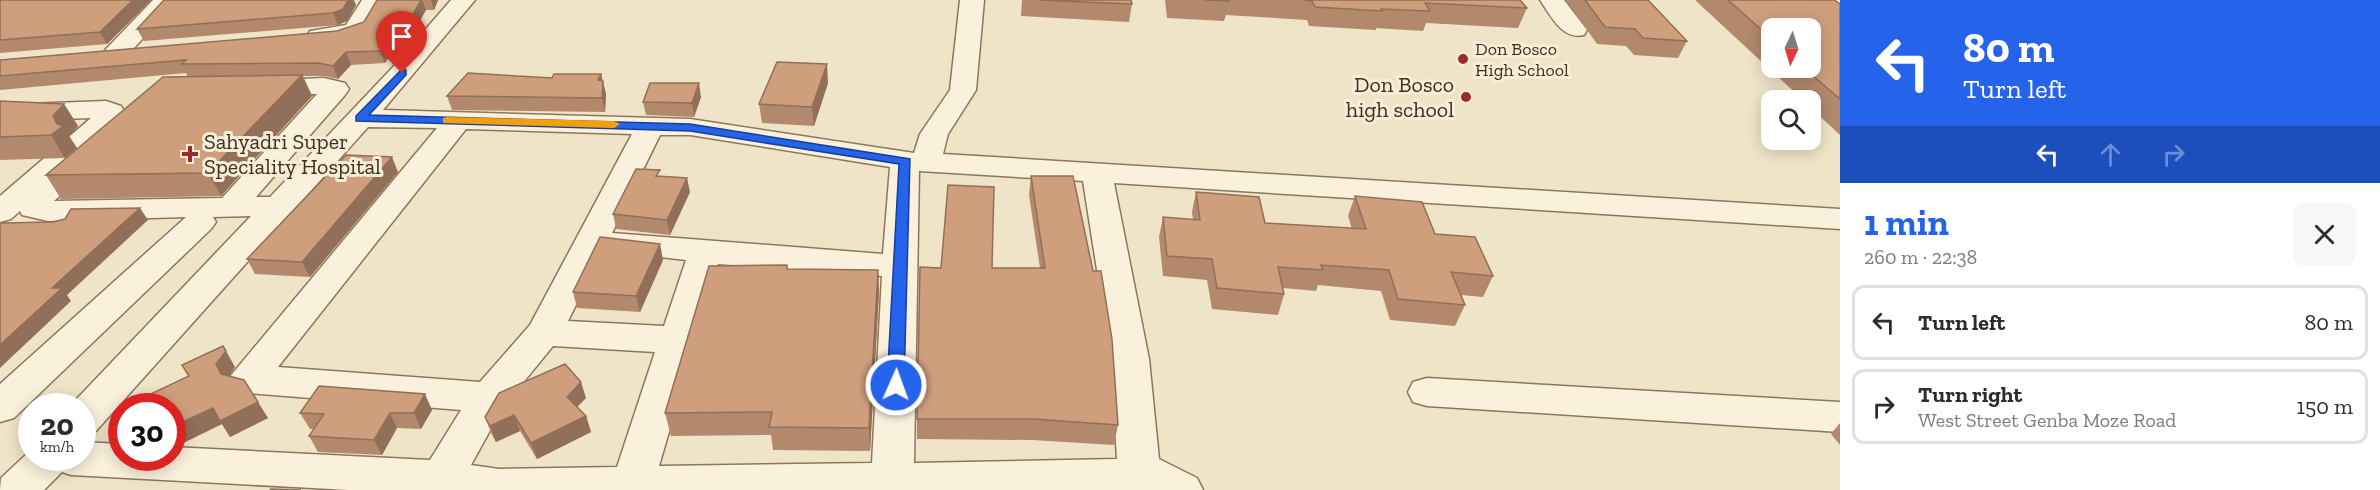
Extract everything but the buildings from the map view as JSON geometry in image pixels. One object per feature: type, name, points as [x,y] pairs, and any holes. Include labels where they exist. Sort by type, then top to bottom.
[{"type":"street","points":[[152,50],[105,54],[166,0]]},
{"type":"street","points":[[294,38],[354,31],[374,0]]},
{"type":"street","points":[[96,402],[244,213],[345,113],[395,80],[462,0]]},
{"type":"street","points":[[892,485],[899,266],[916,161],[963,90],[972,0]]},
{"type":"street","points":[[1552,0],[1575,30]]},
{"type":"street","points":[[345,113],[336,89],[324,86],[237,84],[395,80]]},
{"type":"street","points":[[0,112],[106,109],[111,112],[0,212]]},
{"type":"street","points":[[139,111],[34,202],[33,208],[48,211],[244,213]]},
{"type":"street","points":[[6,396],[244,213],[345,113],[458,121],[690,127],[916,161],[1840,219]]},
{"type":"street","points":[[458,121],[247,379],[489,397]]},
{"type":"street","points":[[442,478],[489,397],[544,333],[651,125]]},
{"type":"street","points":[[1097,172],[1130,359],[1134,477]]},
{"type":"street","points":[[0,224],[244,213]]},
{"type":"street","points":[[592,239],[705,252],[899,266]]},
{"type":"street","points":[[633,487],[705,252]]},
{"type":"street","points":[[544,333],[678,339]]},
{"type":"street","points":[[1427,392],[1840,417]]},
{"type":"street","points":[[96,461],[259,479],[442,478],[498,488],[892,485],[1134,477],[1182,490]]},
{"type":"street","points":[[16,490],[36,471]]},
{"type":"slow traffic","points":[[447,120],[614,124]]},
{"type":"place","name":"Don Bosco High School","points":[[1463,59]]},
{"type":"place","name":"Don Bosco high school","points":[[1466,97]]},
{"type":"place","name":"Sahyadri Super Speciality Hospital","points":[[190,154]]},
{"type":"route","points":[[402,73],[360,118],[690,127],[905,161],[896,385]]}]
